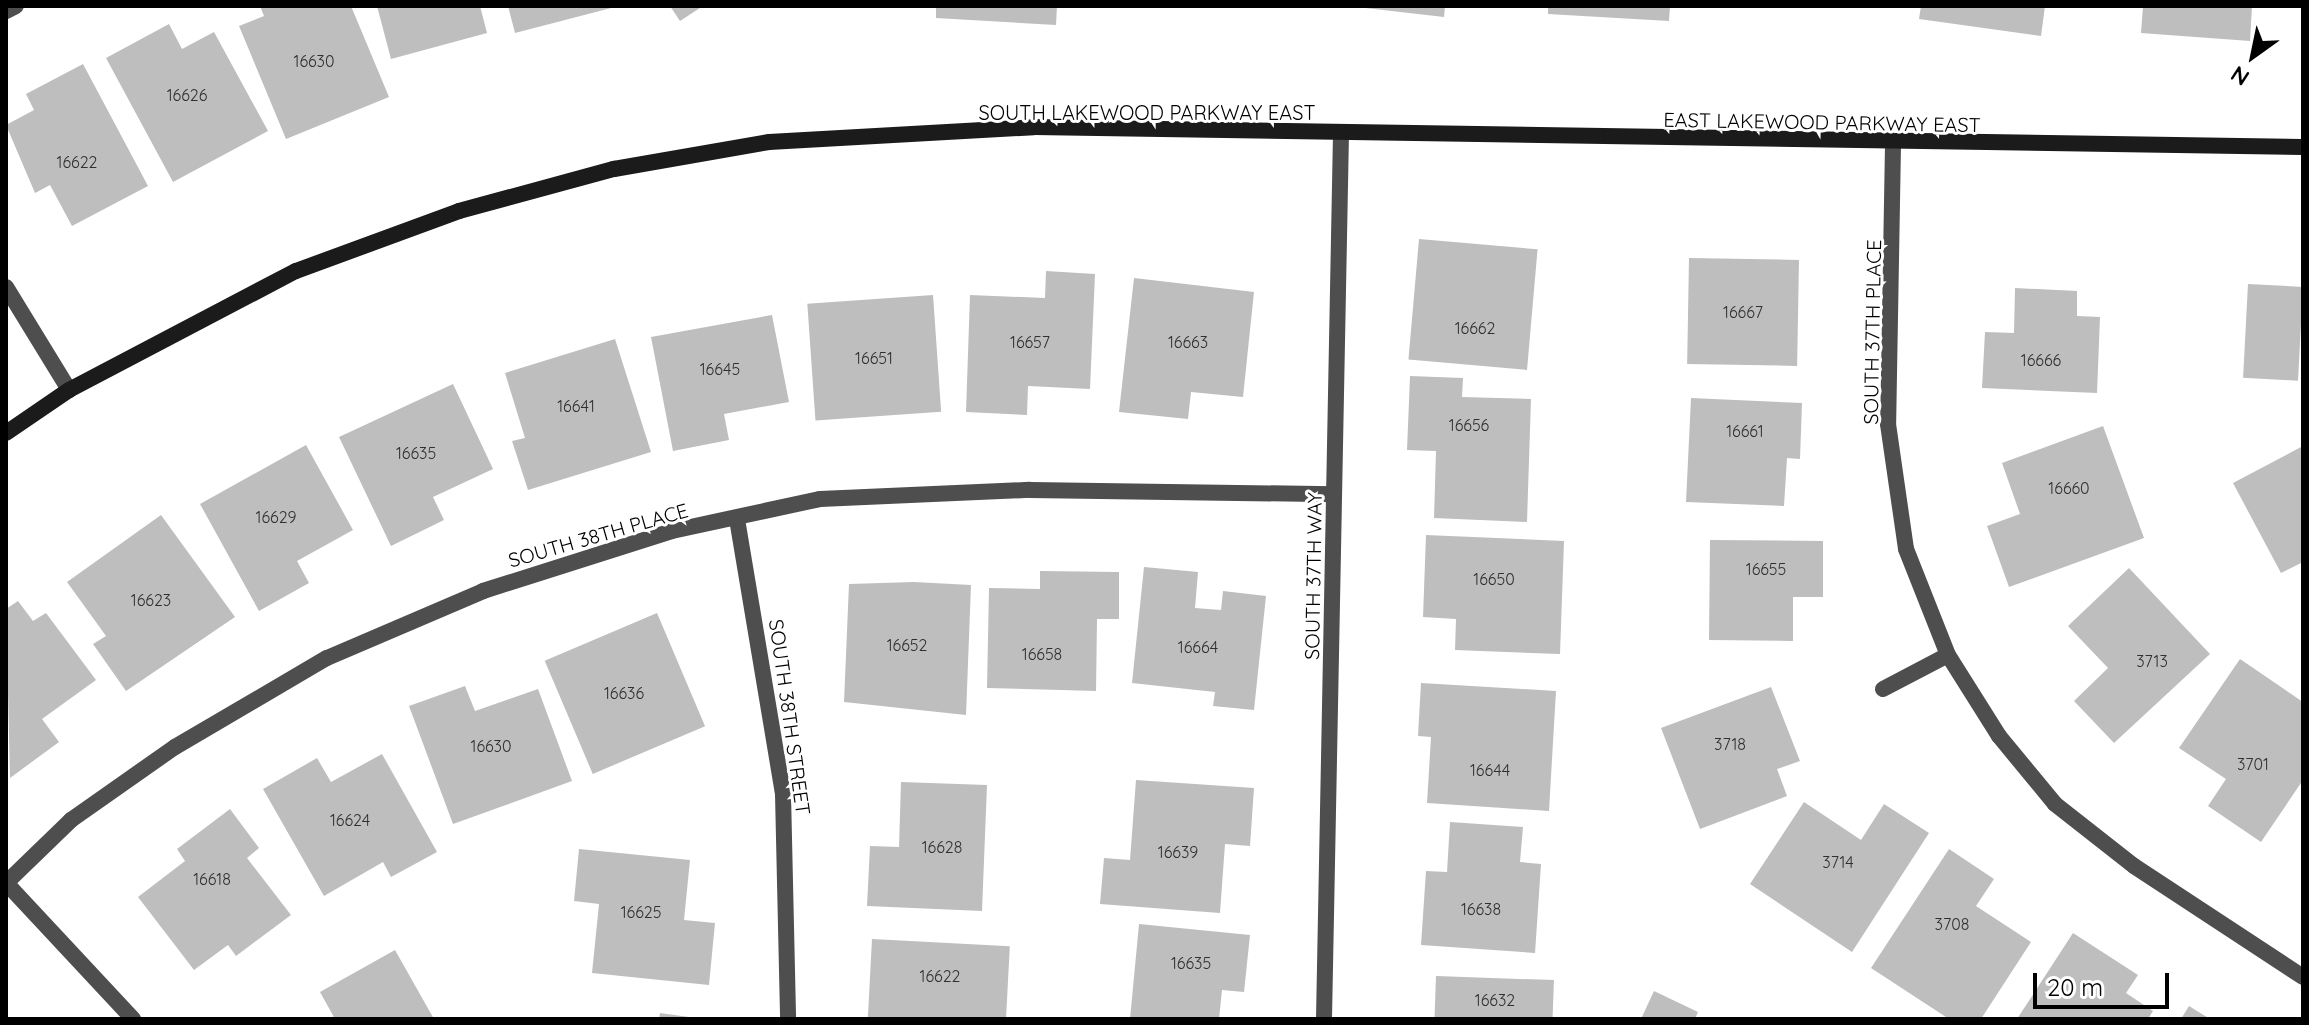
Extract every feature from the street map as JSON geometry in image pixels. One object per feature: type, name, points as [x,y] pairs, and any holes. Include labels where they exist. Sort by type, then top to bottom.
[{"type":"street","points":[[6,11],[16,6]]},
{"type":"street","name":"SOUTH LAKEWOOD PARKWAY EAST","points":[[6,433],[69,390],[296,271],[459,211],[614,169],[769,142],[1034,127],[1341,134]]},
{"type":"street","name":"EAST LAKEWOOD PARKWAY EAST","points":[[1341,134],[1893,145],[2303,147]]},
{"type":"street","name":"SOUTH 37TH WAY","points":[[1324,1019],[1341,134]]},
{"type":"street","name":"SOUTH 37TH PLACE","points":[[1893,145],[1888,424],[1906,549],[1948,655],[1999,736],[2055,804],[2134,866],[2303,977]]},
{"type":"street","points":[[6,287],[69,390]]},
{"type":"street","name":"SOUTH 38TH PLACE","points":[[6,883],[71,820],[162,756],[327,658],[483,591],[672,531],[820,499],[1030,490],[1334,494]]},
{"type":"street","name":"SOUTH 38TH STREET","points":[[737,519],[783,794],[788,1019]]},
{"type":"street","points":[[1883,689],[1948,655]]},
{"type":"street","points":[[6,883],[133,1019]]},
{"type":"building","points":[[260,6],[351,6],[389,97],[286,139],[239,26],[264,16]]},
{"type":"building","points":[[377,6],[480,6],[487,33],[391,59]]},
{"type":"building","points":[[508,6],[615,6],[615,7],[515,33]]},
{"type":"building","points":[[670,6],[703,6],[680,21]]},
{"type":"building","points":[[936,6],[1057,6],[1056,25],[936,18]]},
{"type":"building","points":[[1348,6],[1445,6],[1444,17]]},
{"type":"building","points":[[1548,6],[1670,6],[1669,21],[1548,14]]},
{"type":"building","points":[[1921,6],[2045,6],[2041,36],[1919,19]]},
{"type":"building","points":[[2143,6],[2252,6],[2250,41],[2141,33]]},
{"type":"building","points":[[169,24],[182,49],[214,32],[268,131],[173,182],[106,58]]},
{"type":"building","points":[[83,64],[148,186],[72,226],[50,185],[35,193],[6,125],[34,110],[26,94]]},
{"type":"building","points":[[1419,239],[1538,249],[1527,370],[1408,360]]},
{"type":"building","points":[[1689,258],[1799,260],[1797,366],[1687,364]]},
{"type":"building","points":[[1046,271],[1095,274],[1090,389],[1028,386],[1027,415],[966,412],[970,295],[1045,298]]},
{"type":"building","points":[[1134,278],[1254,292],[1243,397],[1191,392],[1188,419],[1119,412]]},
{"type":"building","points":[[2248,284],[2303,287],[2298,381],[2243,378]]},
{"type":"building","points":[[2015,288],[2077,291],[2077,316],[2100,317],[2097,393],[1982,388],[1985,332],[2014,333]]},
{"type":"building","points":[[933,295],[941,412],[815,421],[807,304]]},
{"type":"building","points":[[772,315],[789,402],[724,414],[729,440],[673,451],[651,337]]},
{"type":"building","points":[[615,339],[651,452],[528,490],[512,441],[525,438],[505,373]]},
{"type":"building","points":[[1410,376],[1463,378],[1462,397],[1531,399],[1527,522],[1434,518],[1436,451],[1407,450]]},
{"type":"building","points":[[453,384],[493,469],[433,497],[444,520],[391,546],[339,437]]},
{"type":"building","points":[[1691,398],[1802,403],[1800,459],[1787,458],[1784,506],[1686,502]]},
{"type":"building","points":[[2103,426],[2144,538],[2009,587],[1987,526],[2020,514],[2002,463]]},
{"type":"building","points":[[306,445],[353,530],[297,561],[309,583],[259,611],[200,504]]},
{"type":"building","points":[[2303,446],[2303,562],[2281,573],[2233,483]]},
{"type":"building","points":[[161,515],[235,617],[126,691],[93,644],[106,636],[67,582]]},
{"type":"building","points":[[1426,535],[1564,541],[1560,654],[1455,650],[1456,619],[1423,617]]},
{"type":"building","points":[[1710,540],[1823,541],[1823,597],[1793,597],[1793,641],[1709,640]]},
{"type":"building","points":[[1144,567],[1198,572],[1195,608],[1221,610],[1223,591],[1266,596],[1254,710],[1213,706],[1215,692],[1132,683]]},
{"type":"building","points":[[2129,568],[2210,654],[2114,743],[2074,701],[2108,668],[2068,626]]},
{"type":"building","points":[[1040,571],[1119,572],[1119,619],[1097,619],[1096,691],[987,688],[989,588],[1040,589]]},
{"type":"building","points":[[914,582],[971,585],[966,715],[844,702],[849,584]]},
{"type":"building","points":[[18,601],[33,621],[46,613],[96,680],[42,719],[59,742],[10,778],[6,609]]},
{"type":"building","points":[[657,613],[705,726],[593,774],[545,661]]},
{"type":"building","points":[[2240,659],[2303,702],[2303,780],[2261,842],[2208,806],[2226,779],[2179,748]]},
{"type":"building","points":[[1421,683],[1556,691],[1549,811],[1427,803],[1431,737],[1418,736]]},
{"type":"building","points":[[465,686],[475,711],[538,689],[572,781],[453,824],[409,706]]},
{"type":"building","points":[[1771,687],[1800,761],[1777,769],[1787,796],[1700,829],[1661,728]]},
{"type":"building","points":[[382,754],[437,852],[391,877],[383,862],[324,896],[263,789],[317,758],[331,782]]},
{"type":"building","points":[[1136,780],[1254,788],[1250,846],[1225,844],[1220,913],[1100,904],[1104,858],[1130,860]]},
{"type":"building","points":[[901,782],[987,785],[982,911],[867,906],[870,846],[899,847]]},
{"type":"building","points":[[1804,802],[1861,840],[1884,804],[1929,833],[1852,952],[1750,884]]},
{"type":"building","points":[[230,809],[259,848],[247,858],[291,915],[236,956],[228,945],[194,970],[138,897],[185,861],[177,849]]},
{"type":"building","points":[[1450,822],[1523,827],[1520,862],[1541,864],[1535,953],[1421,945],[1426,871],[1447,872]]},
{"type":"building","points":[[579,849],[690,860],[684,920],[715,923],[709,985],[592,973],[599,904],[574,901]]},
{"type":"building","points":[[1949,849],[1994,879],[1976,906],[2031,942],[1981,1019],[1949,1019],[1871,968]]},
{"type":"building","points":[[1139,924],[1250,935],[1244,992],[1222,990],[1219,1019],[1130,1019]]},
{"type":"building","points":[[2073,933],[2138,975],[2126,993],[2153,1011],[2148,1019],[2017,1019]]},
{"type":"building","points":[[872,939],[1010,946],[1006,1019],[868,1019]]},
{"type":"building","points":[[395,950],[434,1019],[335,1019],[320,992]]},
{"type":"building","points":[[1436,976],[1554,980],[1553,1019],[1434,1019]]},
{"type":"building","points":[[1654,991],[1698,1012],[1695,1019],[1641,1019]]},
{"type":"building","points":[[2189,1006],[2210,1019],[2181,1019]]},
{"type":"building","points":[[660,1013],[689,1017],[689,1019],[659,1019]]}]
